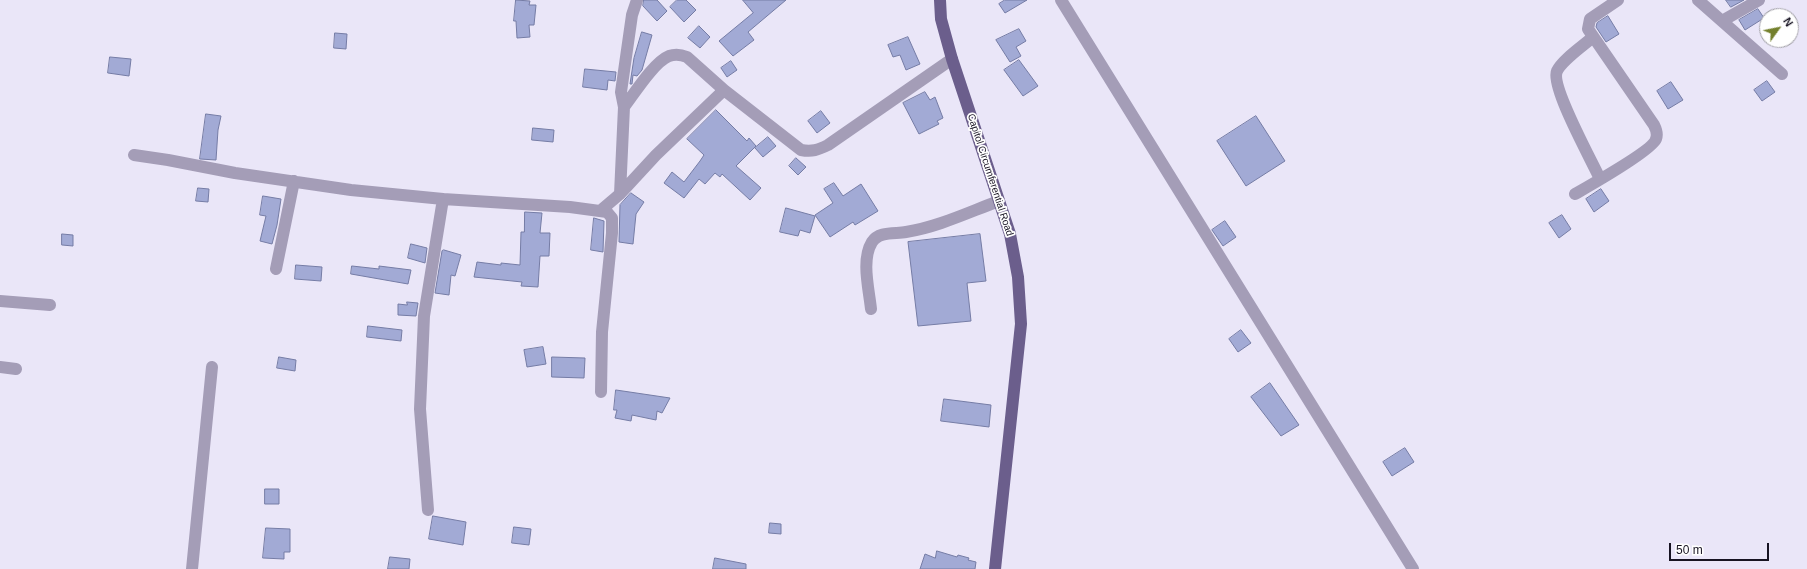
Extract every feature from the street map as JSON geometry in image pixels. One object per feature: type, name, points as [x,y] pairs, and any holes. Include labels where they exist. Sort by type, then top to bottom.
[{"type":"main road","name":"Capitol Circumferential Road","points":[[940,0],[941,19],[952,59],[1010,234],[1018,277],[1021,324],[995,569]]},
{"type":"street","points":[[620,194],[624,107],[621,92],[632,15],[637,0]]},
{"type":"street","points":[[1061,0],[1413,569]]},
{"type":"street","points":[[1575,194],[1646,151],[1656,140],[1657,132],[1654,124],[1588,29],[1590,19],[1618,0]]},
{"type":"street","points":[[1698,0],[1782,74]]},
{"type":"street","points":[[1722,21],[1759,0]]},
{"type":"street","points":[[1593,37],[1560,66],[1556,72],[1556,80],[1562,100],[1600,179]]},
{"type":"street","points":[[624,107],[659,63],[670,56],[680,55],[687,57],[724,90],[801,150],[813,151],[828,145],[952,59]]},
{"type":"street","points":[[600,211],[620,194],[656,155],[724,90]]},
{"type":"street","points":[[134,155],[351,190],[443,200],[570,207],[607,212],[611,214],[612,222],[602,332],[601,392]]},
{"type":"street","points":[[276,269],[294,181]]},
{"type":"street","points":[[428,510],[420,409],[424,316],[443,200]]},
{"type":"street","points":[[871,309],[867,262],[869,247],[873,240],[889,233],[905,232],[927,227],[999,201]]},
{"type":"street","points":[[0,301],[50,305]]},
{"type":"street","points":[[0,367],[16,369]]},
{"type":"street","points":[[192,569],[212,367]]},
{"type":"building","points":[[516,0],[530,1],[529,5],[536,5],[534,25],[529,25],[530,37],[517,38],[516,21],[514,21]]},
{"type":"building","points":[[644,0],[657,0],[667,11],[657,21],[643,6]]},
{"type":"building","points":[[677,0],[686,0],[696,10],[684,22],[670,7]]},
{"type":"building","points":[[743,0],[786,0],[748,32],[754,40],[733,56],[719,41],[753,13]]},
{"type":"building","points":[[1005,0],[1027,0],[1005,13],[999,4]]},
{"type":"building","points":[[1726,0],[1744,0],[1731,7]]},
{"type":"building","points":[[1758,9],[1759,10],[1759,21],[1745,30],[1739,20]]},
{"type":"building","points":[[1608,16],[1619,34],[1606,42],[1596,27],[1597,23]]},
{"type":"building","points":[[699,26],[710,37],[700,48],[688,38]]},
{"type":"building","points":[[1019,29],[1026,41],[1016,47],[1021,56],[1010,62],[996,40]]},
{"type":"building","points":[[642,32],[652,35],[642,70],[637,76],[633,75],[632,84],[630,84],[634,58]]},
{"type":"building","points":[[335,33],[347,34],[346,49],[334,48]]},
{"type":"building","points":[[908,37],[920,64],[906,70],[900,55],[893,57],[888,45]]},
{"type":"building","points":[[110,57],[131,59],[129,76],[108,73]]},
{"type":"building","points":[[1019,60],[1038,86],[1023,96],[1004,70]]},
{"type":"building","points":[[731,61],[737,70],[727,77],[721,68]]},
{"type":"building","points":[[585,69],[616,72],[615,81],[608,80],[607,90],[583,87]]},
{"type":"building","points":[[1767,81],[1775,92],[1762,101],[1754,90]]},
{"type":"building","points":[[1671,82],[1683,100],[1668,109],[1657,91]]},
{"type":"building","points":[[925,92],[930,100],[935,97],[943,118],[937,121],[939,124],[919,134],[903,103]]},
{"type":"building","points":[[716,110],[747,141],[749,138],[756,146],[736,166],[761,188],[750,200],[722,174],[720,177],[715,173],[705,184],[699,179],[684,198],[664,183],[672,172],[684,182],[700,161],[704,155],[687,139]]},
{"type":"building","points":[[821,111],[830,123],[817,133],[808,121]]},
{"type":"building","points":[[206,114],[221,116],[218,130],[216,160],[200,159]]},
{"type":"building","points":[[1256,116],[1285,161],[1246,186],[1217,141]]},
{"type":"building","points":[[533,128],[554,130],[553,142],[532,140]]},
{"type":"building","points":[[768,137],[776,146],[763,157],[755,148]]},
{"type":"building","points":[[796,158],[806,167],[798,175],[789,166]]},
{"type":"building","points":[[834,183],[843,196],[861,184],[878,211],[855,225],[853,222],[830,237],[815,215],[833,203],[824,189]]},
{"type":"building","points":[[198,188],[209,189],[208,202],[196,201]]},
{"type":"building","points":[[1601,189],[1609,201],[1594,212],[1586,199]]},
{"type":"building","points":[[631,193],[644,202],[636,214],[633,244],[619,242],[620,205]]},
{"type":"building","points":[[263,196],[281,199],[272,244],[260,241],[266,216],[260,215]]},
{"type":"building","points":[[786,208],[815,216],[810,233],[800,230],[798,236],[780,232]]},
{"type":"building","points":[[525,212],[542,213],[540,233],[550,233],[549,256],[540,256],[538,287],[521,286],[522,282],[474,277],[477,262],[501,265],[501,263],[520,265],[521,232],[524,232]]},
{"type":"building","points":[[1562,215],[1571,229],[1559,238],[1549,223]]},
{"type":"building","points":[[594,218],[604,221],[603,252],[591,250]]},
{"type":"building","points":[[1225,221],[1236,237],[1223,246],[1212,230]]},
{"type":"building","points":[[62,234],[73,235],[73,246],[62,245]]},
{"type":"building","points":[[980,234],[986,281],[967,283],[971,321],[918,326],[908,242]]},
{"type":"building","points":[[411,244],[427,248],[425,263],[408,258]]},
{"type":"building","points":[[444,250],[461,255],[455,276],[451,275],[449,295],[435,293],[442,251]]},
{"type":"building","points":[[296,265],[322,267],[321,281],[295,279]]},
{"type":"building","points":[[352,266],[379,269],[379,266],[411,270],[408,284],[351,274]]},
{"type":"building","points":[[407,302],[418,303],[416,316],[398,315],[398,304],[407,305]]},
{"type":"building","points":[[368,326],[402,330],[401,341],[367,337]]},
{"type":"building","points":[[1241,330],[1251,343],[1238,352],[1229,339]]},
{"type":"building","points":[[543,347],[546,364],[527,367],[524,350]]},
{"type":"building","points":[[279,357],[296,360],[295,371],[277,368]]},
{"type":"building","points":[[552,357],[585,358],[584,378],[552,377]]},
{"type":"building","points":[[1270,383],[1299,425],[1281,436],[1251,397]]},
{"type":"building","points":[[616,390],[670,398],[662,413],[657,411],[656,420],[632,415],[631,421],[615,418],[617,410],[614,410]]},
{"type":"building","points":[[944,399],[991,405],[989,427],[941,421]]},
{"type":"building","points":[[1405,448],[1414,462],[1392,476],[1383,462]]},
{"type":"building","points":[[265,489],[279,489],[279,504],[265,504]]},
{"type":"building","points":[[433,516],[466,522],[463,545],[429,539]]},
{"type":"building","points":[[770,523],[781,524],[781,534],[769,533]]},
{"type":"building","points":[[514,527],[531,529],[529,545],[512,543]]},
{"type":"building","points":[[266,528],[290,529],[290,552],[284,552],[284,559],[263,558]]},
{"type":"building","points":[[937,551],[957,557],[958,555],[969,558],[968,560],[976,562],[975,569],[920,569],[925,554],[935,558]]},
{"type":"building","points":[[390,557],[410,559],[409,569],[388,569]]},
{"type":"building","points":[[715,558],[746,564],[746,569],[713,569]]}]
